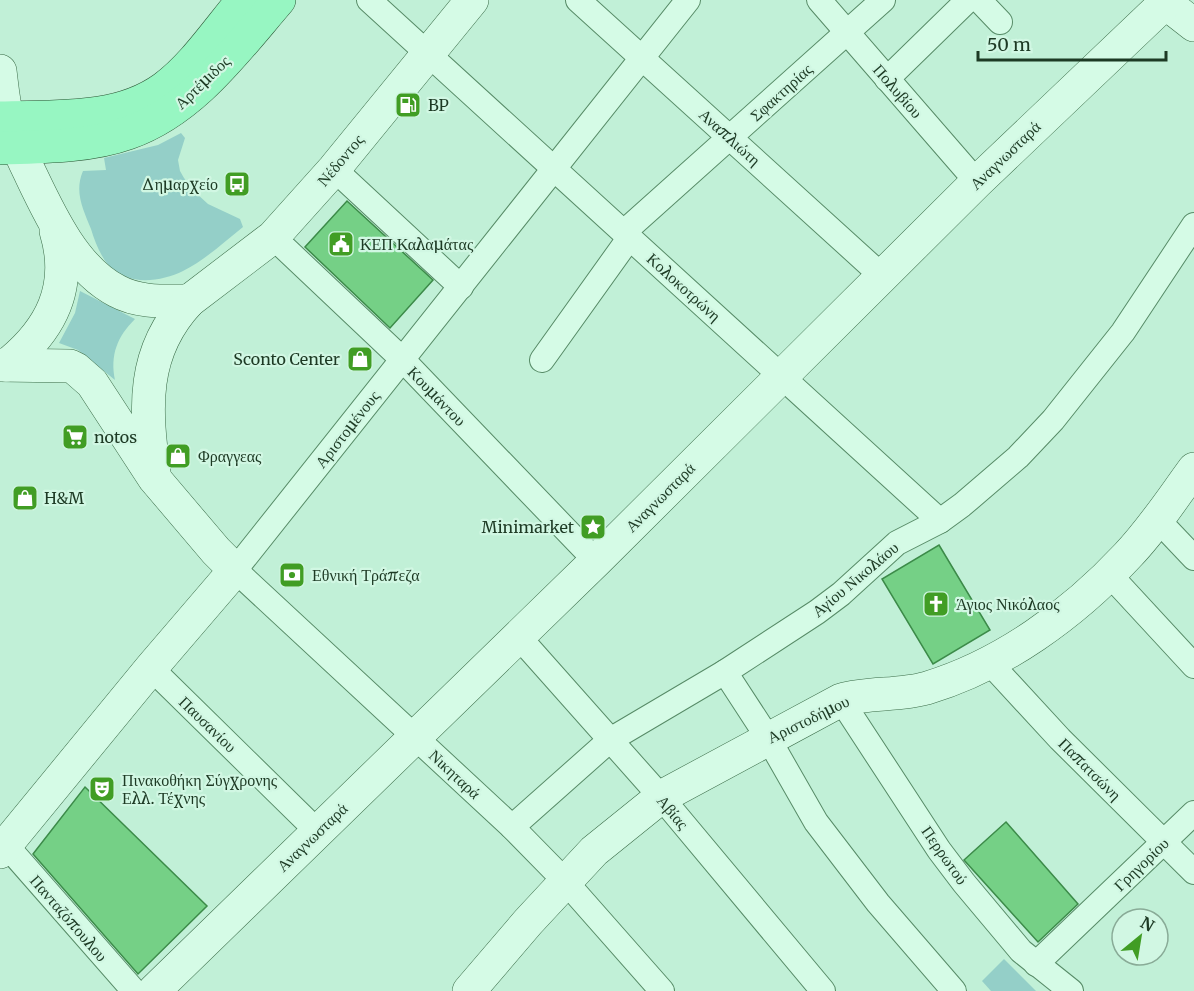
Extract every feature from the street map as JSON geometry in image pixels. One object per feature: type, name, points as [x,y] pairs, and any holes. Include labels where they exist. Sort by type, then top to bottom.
[{"type":"main road","name":"Αρτέμιδος","points":[[6,133],[107,112],[136,103],[164,88],[187,66],[243,0]]},
{"type":"main road","name":"Αρτέμιδος","points":[[6,133],[86,142],[127,134],[157,120],[179,105],[207,80],[279,0]]},
{"type":"street","name":"Κολοκοτρώνη","points":[[369,0],[940,521]]},
{"type":"street","name":"Νέδοντος","points":[[154,478],[148,407],[151,368],[169,327],[189,301],[273,237],[334,169],[472,0]]},
{"type":"street","name":"Αναπλιώτη","points":[[578,0],[881,275]]},
{"type":"street","name":"Αριστομένους","points":[[3,848],[235,570],[688,0]]},
{"type":"street","name":"Πολυβίου","points":[[819,0],[976,182]]},
{"type":"street","name":"Σφακτηρίας","points":[[542,360],[627,235],[730,138],[883,0]]},
{"type":"street","points":[[887,79],[968,0]]},
{"type":"street","points":[[979,0],[1000,21]]},
{"type":"street","points":[[1163,1],[1194,25]]},
{"type":"street","name":"Αναγνωσταρά","points":[[154,991],[596,561],[881,275],[1163,1]]},
{"type":"street","points":[[0,71],[6,133],[53,221],[85,265],[107,285],[130,297],[189,301]]},
{"type":"street","points":[[334,169],[461,287]]},
{"type":"street","points":[[4,365],[19,356],[39,334],[58,300],[62,262],[53,221]]},
{"type":"street","name":"Αγίου Νικολάου","points":[[512,827],[610,740],[725,672],[834,599],[897,543],[940,521],[962,506],[1018,457],[1053,420],[1128,325],[1194,225]]},
{"type":"street","name":"Κουμάντου","points":[[273,237],[402,359],[596,561]]},
{"type":"street","points":[[4,365],[70,366],[92,382],[154,478],[235,570]]},
{"type":"street","name":"Αριστοδήμου","points":[[469,991],[565,881],[601,844],[661,797],[841,700],[868,694],[914,691],[948,680],[989,662],[1057,620],[1109,574],[1157,519],[1194,469]]},
{"type":"street","points":[[1157,519],[1194,558]]},
{"type":"street","name":"Νικηταρά","points":[[235,570],[512,827],[565,881],[662,991]]},
{"type":"street","points":[[1109,574],[1194,666]]},
{"type":"street","name":"Αβίας","points":[[518,636],[661,797],[823,991]]},
{"type":"street","name":"Παπατσώνη","points":[[989,662],[1060,739],[1194,872]]},
{"type":"street","name":"Παυσανίου","points":[[151,668],[317,831]]},
{"type":"street","points":[[725,672],[768,738],[816,822],[878,903],[954,991]]},
{"type":"street","name":"Περρωτού","points":[[841,700],[939,850],[1000,928],[1021,951],[1071,991]]},
{"type":"street","name":"Γρηγορίου","points":[[1036,964],[1194,813]]},
{"type":"street","name":"Πανταζόπουλου","points":[[3,848],[134,991]]},
{"type":"shaded area","points":[[181,133],[185,138],[178,160],[184,178],[208,204],[240,219],[243,227],[199,262],[174,275],[155,280],[125,277],[109,266],[96,244],[79,193],[83,171],[106,170],[104,158],[158,145]]},
{"type":"shaded area","points":[[80,291],[135,319],[116,347],[113,362],[115,380],[78,350],[59,343],[75,313]]},
{"type":"shaded area","points":[[1004,959],[1036,991],[991,991],[982,981]]},
{"type":"building","points":[[347,201],[433,280],[390,328],[305,247]]},
{"type":"building","name":"Άγιος Νικόλαος","points":[[939,545],[990,630],[933,664],[882,579]]},
{"type":"building","points":[[85,787],[207,906],[138,974],[33,854]]},
{"type":"building","points":[[1006,822],[1078,904],[1038,942],[964,860]]},
{"type":"place","name":"BP","points":[[408,105]]},
{"type":"place","name":"Δημαρχείο","points":[[237,184]]},
{"type":"place","name":"ΚΕΠ Καλαμάτας","points":[[341,244]]},
{"type":"place","name":"Sconto Center","points":[[360,359]]},
{"type":"place","name":"notos","points":[[75,437]]},
{"type":"place","name":"Φραγγεας","points":[[178,456]]},
{"type":"place","name":"H&M","points":[[25,498]]},
{"type":"place","name":"Minimarket","points":[[593,527]]},
{"type":"place","name":"Εθνική Τράπεζα","points":[[292,575]]},
{"type":"place","name":"Άγιος Νικόλαος","points":[[936,604]]},
{"type":"place","name":"Πινακοθήκη Σύγχρονης Ελλ. Τέχνης","points":[[102,789]]}]
